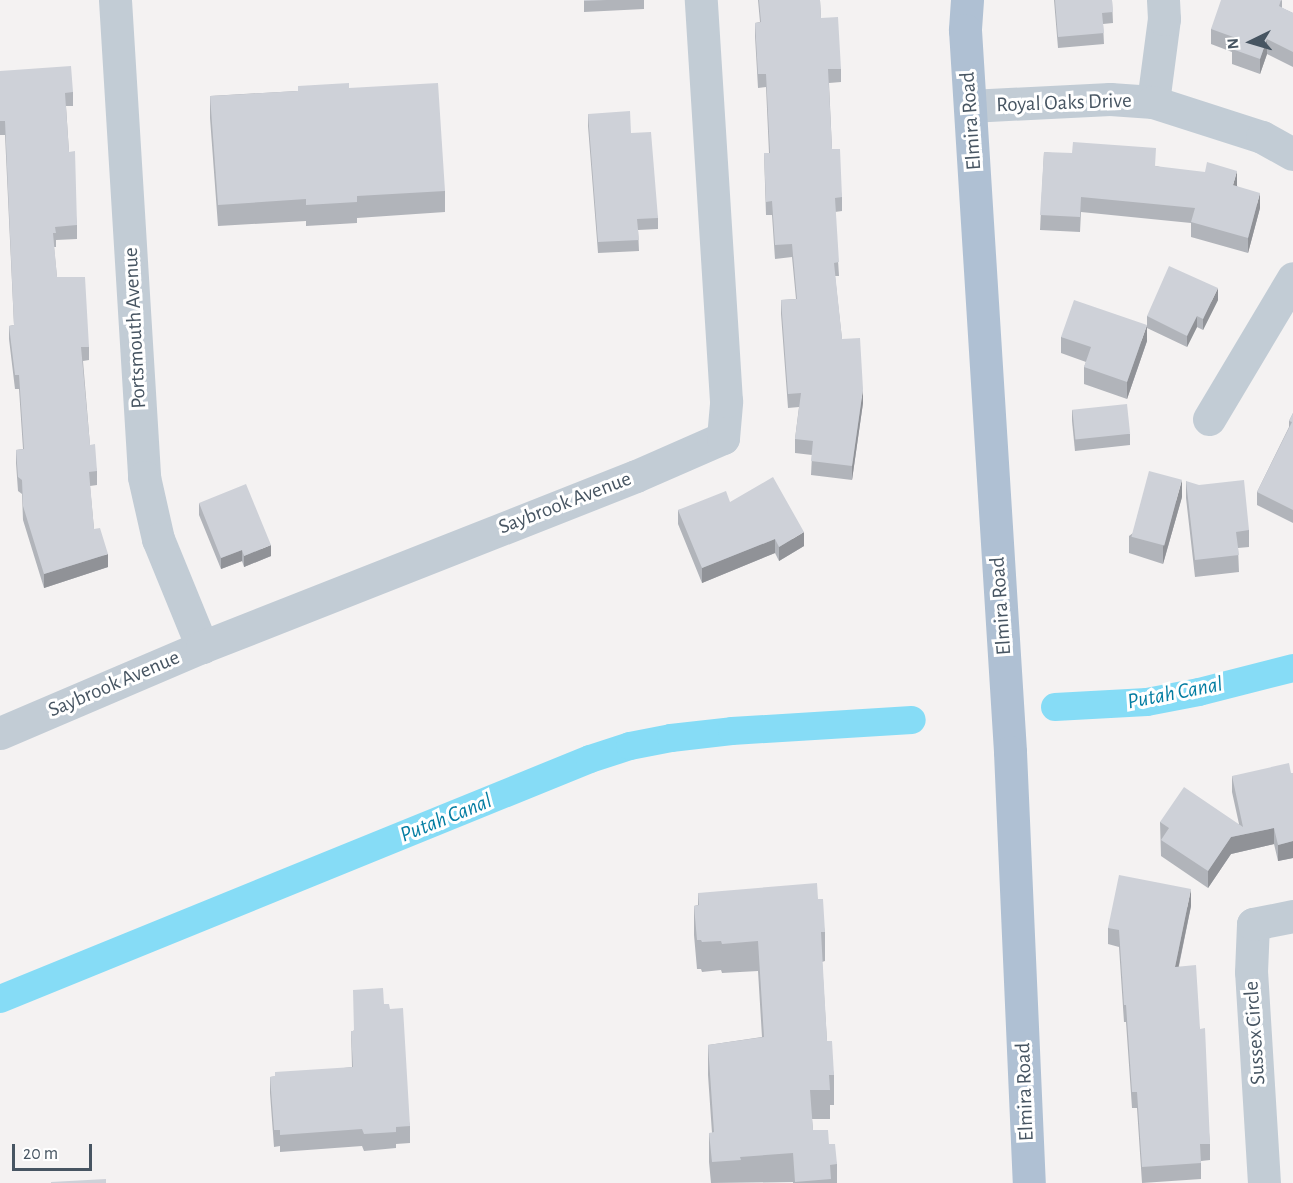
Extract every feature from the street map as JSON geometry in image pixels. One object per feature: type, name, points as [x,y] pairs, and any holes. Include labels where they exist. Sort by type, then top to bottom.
[{"type":"main road","name":"Elmira Road","points":[[962,10],[1011,763],[1029,1183]]},
{"type":"street","name":"Portsmouth Avenue","points":[[115,0],[144,477],[158,540],[202,647]]},
{"type":"street","name":"Saybrook Avenue","points":[[0,732],[202,647],[636,476],[723,438],[726,401],[701,0]]},
{"type":"street","points":[[1153,102],[1164,19],[1164,0]]},
{"type":"street","name":"Royal Oaks Drive","points":[[970,106],[1110,99],[1153,102],[1262,137],[1293,154]]},
{"type":"street","points":[[1209,419],[1293,278]]},
{"type":"street","name":"Sussex Circle","points":[[1264,1183],[1251,972],[1253,924],[1293,916]]},
{"type":"building","points":[[759,0],[820,0],[821,18],[838,17],[841,69],[828,69],[832,149],[840,149],[842,197],[835,198],[839,262],[834,263],[842,339],[860,338],[863,389],[852,466],[811,461],[813,441],[795,439],[801,393],[788,394],[781,300],[797,299],[792,244],[775,245],[772,201],[766,202],[764,153],[770,153],[766,74],[758,74],[755,23],[761,22]]},
{"type":"building","points":[[1055,0],[1112,0],[1113,12],[1102,13],[1104,33],[1058,37]]},
{"type":"building","points":[[1221,0],[1281,0],[1279,6],[1293,13],[1293,52],[1267,39],[1260,59],[1232,49],[1236,38],[1211,29]]},
{"type":"building","points":[[71,66],[73,92],[65,93],[69,152],[75,151],[77,225],[55,227],[56,233],[53,233],[57,277],[85,277],[89,347],[81,347],[90,445],[95,444],[97,471],[89,472],[94,529],[100,528],[108,554],[44,574],[23,506],[22,480],[18,477],[16,450],[24,449],[19,375],[15,375],[9,326],[14,325],[5,121],[0,121],[0,71]]},
{"type":"building","points":[[349,83],[349,88],[438,83],[445,191],[357,196],[357,202],[306,205],[306,199],[218,205],[210,96],[298,91],[298,86]]},
{"type":"building","points":[[630,111],[631,133],[651,132],[658,218],[637,219],[639,240],[598,242],[588,114]]},
{"type":"building","points":[[1073,142],[1156,148],[1155,166],[1205,172],[1207,162],[1237,171],[1233,185],[1260,193],[1248,238],[1191,222],[1195,208],[1081,197],[1080,217],[1040,215],[1044,152],[1072,153]]},
{"type":"building","points":[[1169,266],[1218,288],[1203,319],[1197,316],[1187,336],[1147,316]]},
{"type":"building","points":[[1074,300],[1147,325],[1127,382],[1084,367],[1091,347],[1061,337]]},
{"type":"building","points":[[1127,404],[1130,434],[1075,440],[1072,410]]},
{"type":"building","points":[[1293,413],[1293,510],[1257,492],[1292,422],[1289,421]]},
{"type":"building","points":[[1149,471],[1182,480],[1164,545],[1131,537]]},
{"type":"building","points":[[773,477],[804,532],[779,547],[775,539],[702,568],[678,510],[726,491],[730,502]]},
{"type":"building","points":[[1244,480],[1249,530],[1236,532],[1239,555],[1195,560],[1186,481],[1199,485]]},
{"type":"building","points":[[246,484],[271,545],[244,556],[242,550],[221,558],[199,503]]},
{"type":"building","points":[[1289,763],[1291,773],[1293,773],[1293,841],[1278,845],[1274,828],[1231,837],[1208,871],[1161,840],[1169,828],[1160,822],[1184,787],[1243,827],[1232,776]]},
{"type":"building","points":[[1119,875],[1191,889],[1175,967],[1196,965],[1200,1029],[1205,1028],[1210,1144],[1200,1144],[1201,1163],[1142,1167],[1137,1092],[1132,1092],[1119,930],[1108,928]]},
{"type":"building","points":[[817,883],[818,899],[823,899],[825,932],[821,932],[827,1041],[832,1041],[834,1075],[829,1075],[830,1090],[810,1090],[813,1130],[828,1130],[829,1144],[835,1144],[837,1164],[830,1165],[831,1179],[795,1182],[793,1153],[740,1157],[741,1160],[712,1162],[709,1133],[714,1132],[708,1045],[764,1037],[758,941],[722,944],[721,941],[697,940],[694,906],[699,905],[698,893]]},
{"type":"building","points":[[383,988],[384,1004],[389,1004],[390,1009],[403,1008],[410,1126],[396,1127],[396,1132],[364,1134],[362,1129],[280,1135],[280,1130],[274,1130],[270,1077],[275,1076],[275,1072],[353,1067],[351,1031],[354,1031],[353,990]]},
{"type":"building","points":[[106,1179],[106,1183],[51,1183],[51,1182]]},
{"type":"waterway","name":"Putah Canal","points":[[1055,707],[1147,702],[1199,692],[1293,668]]},
{"type":"waterway","name":"Putah Canal","points":[[0,999],[590,759],[630,746],[671,738],[732,731],[912,720]]}]
